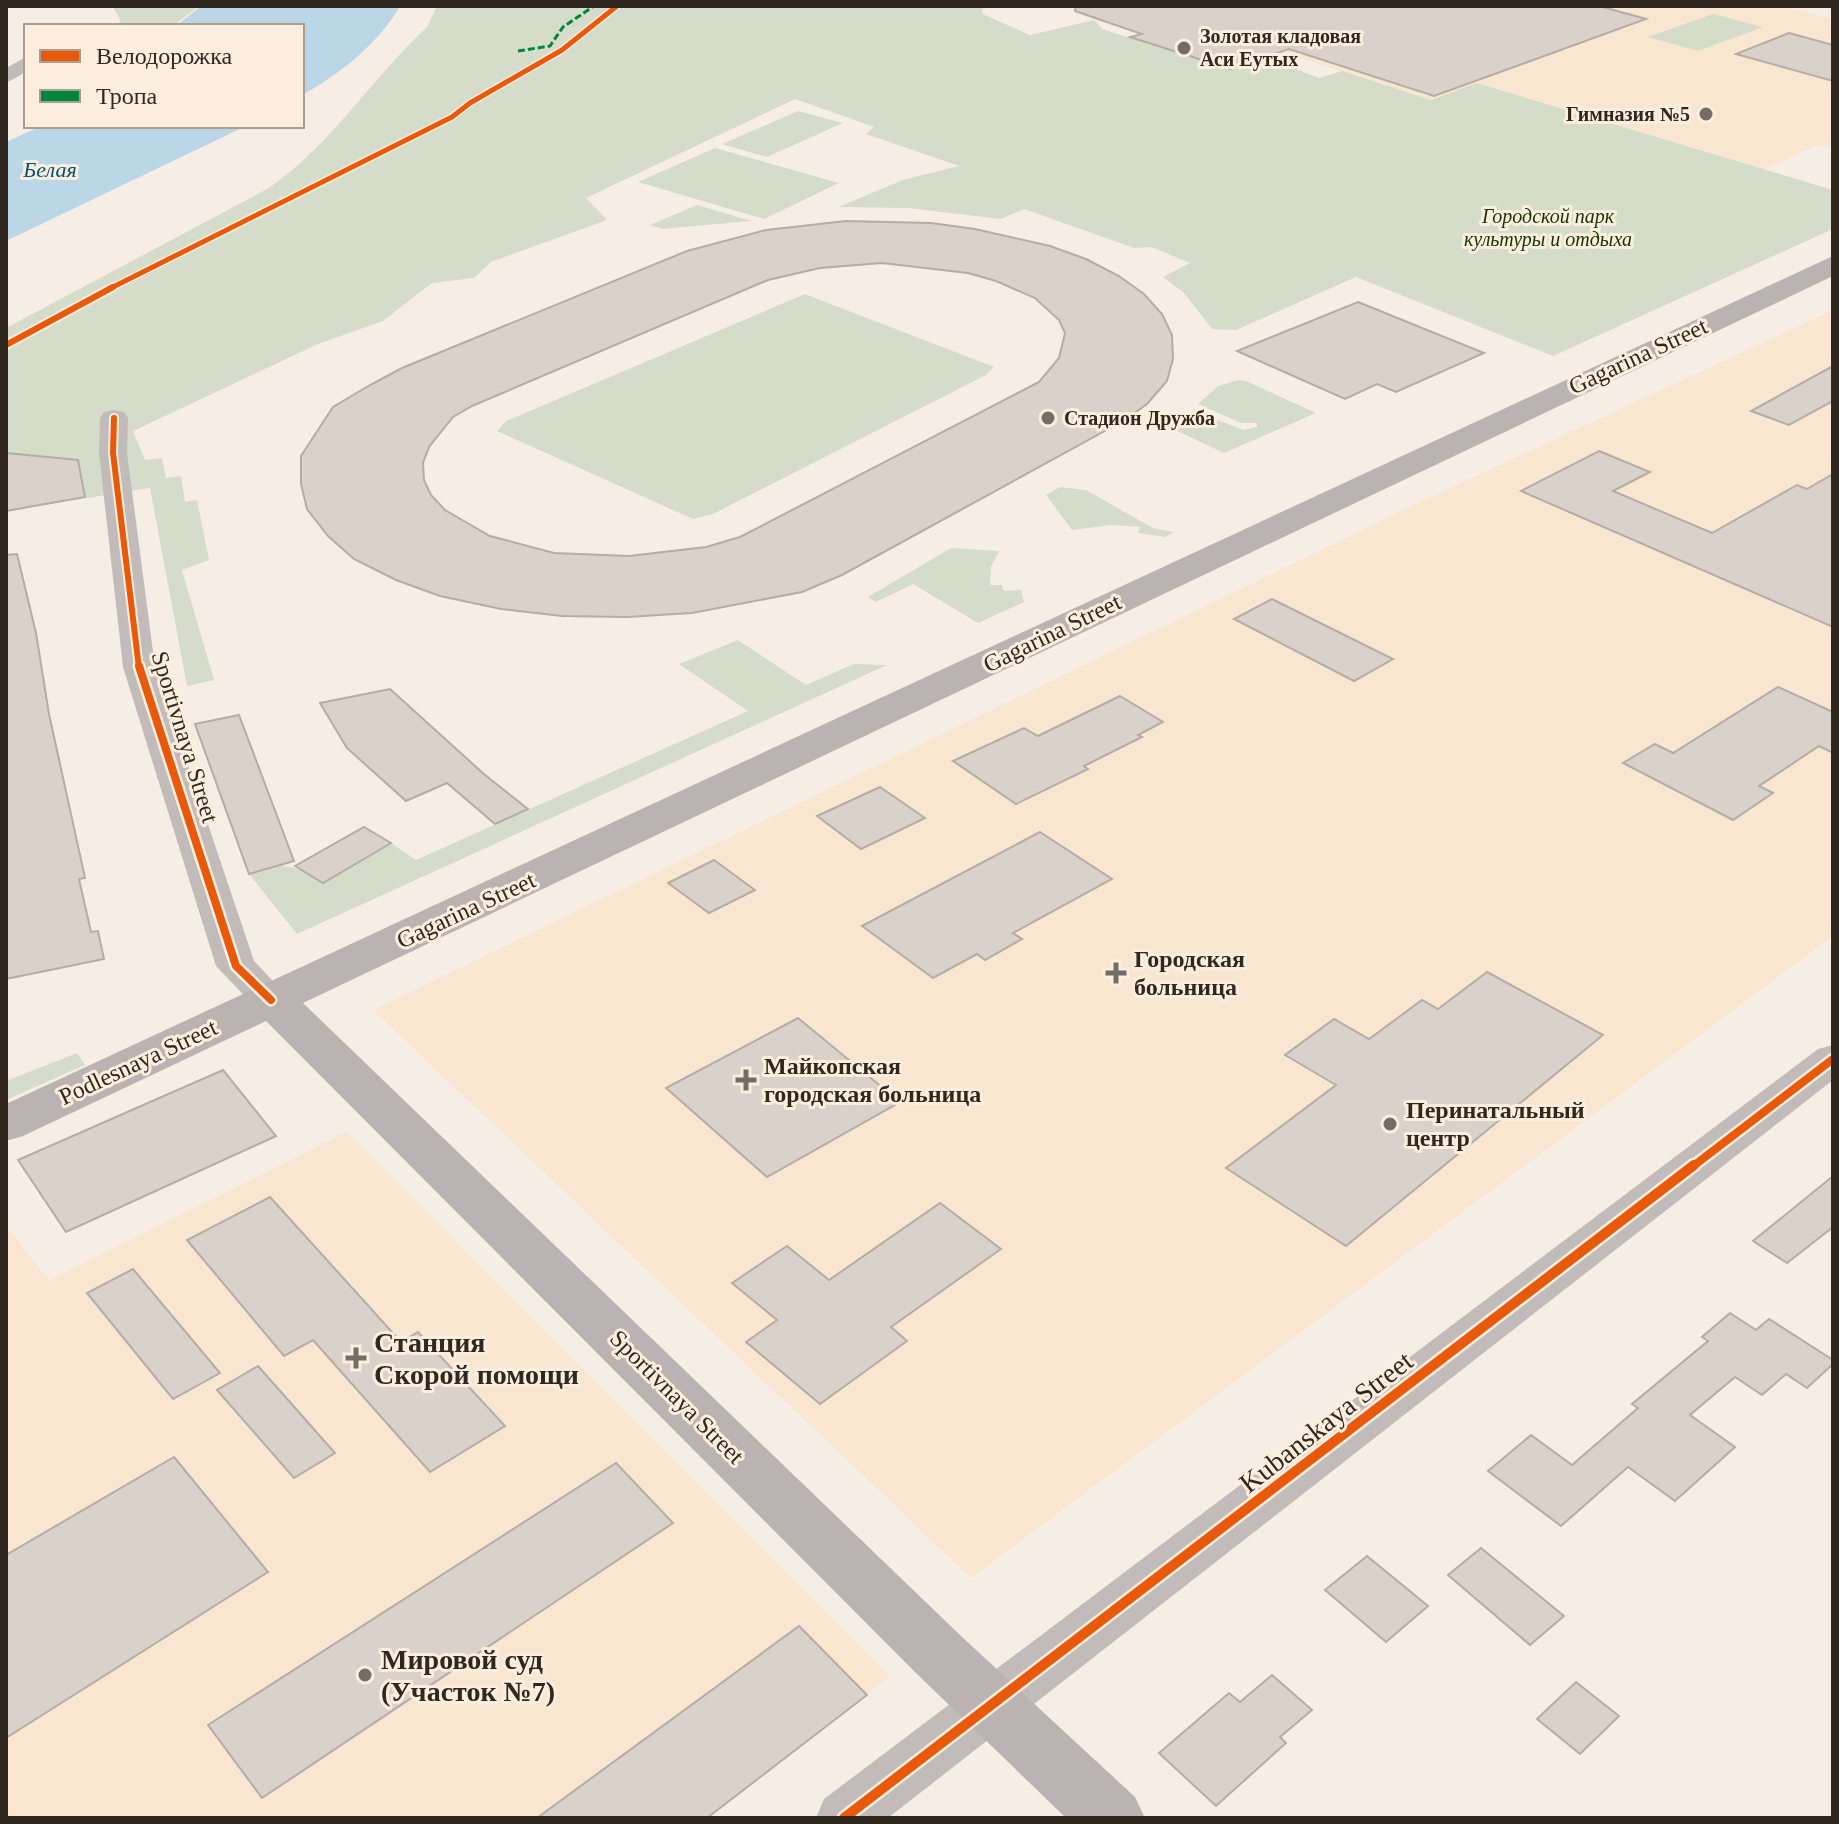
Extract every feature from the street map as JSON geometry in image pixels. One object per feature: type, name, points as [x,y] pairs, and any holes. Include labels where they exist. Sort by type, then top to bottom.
[{"type":"main road","name":"Gagarina Street","points":[[271,1000],[600,848],[1278,524],[1833,265]]},
{"type":"main road","name":"Podlesnaya Street","points":[[6,1124],[271,1000]]},
{"type":"main road","name":"Sportivnaya Street","points":[[271,1000],[1112,1818]]},
{"type":"street","points":[[6,77],[24,64]]},
{"type":"street","name":"Sportivnaya Street","points":[[114,418],[113,453],[139,667],[236,966],[271,1000]]},
{"type":"street","name":"Kubanskaya Street","points":[[844,1818],[1823,1081]]},
{"type":"shaded area","points":[[1137,6],[1782,6],[1833,19],[1833,149],[1817,145],[1765,169],[1477,83],[1432,100]]},
{"type":"shaded area","name":"Городская больница","points":[[1833,310],[1833,936],[971,1578],[373,1010],[1416,504]]},
{"type":"shaded area","points":[[347,1132],[890,1676],[707,1818],[6,1818],[6,1226],[49,1280]]},
{"type":"green space","points":[[112,6],[199,6],[176,24],[119,24],[120,19]]},
{"type":"green space","name":"Городской парк культуры и отдыха","points":[[437,6],[991,6],[982,9],[983,14],[1030,35],[1094,20],[1102,29],[1229,69],[1256,60],[1267,63],[1275,61],[1319,78],[1342,71],[1431,100],[1477,83],[1833,190],[1833,229],[1553,356],[1356,277],[1236,330],[1212,329],[1184,293],[1163,277],[1190,263],[1151,247],[1134,248],[1024,209],[1001,219],[907,208],[838,207],[903,180],[959,166],[866,134],[874,127],[795,99],[586,198],[607,220],[491,262],[474,278],[432,283],[383,321],[318,344],[133,431],[145,460],[162,458],[166,478],[181,476],[185,502],[197,500],[209,560],[182,570],[214,680],[187,686],[150,488],[6,511],[6,328],[269,188],[292,171],[427,27]]},
{"type":"green space","points":[[1713,14],[1763,27],[1698,51],[1648,37]]},
{"type":"green space","points":[[798,111],[843,123],[767,157],[722,144]]},
{"type":"green space","points":[[715,148],[839,183],[764,219],[638,182]]},
{"type":"green space","points":[[697,205],[751,221],[662,229],[650,225]]},
{"type":"green space","points":[[805,294],[994,367],[986,375],[713,514],[693,519],[497,431],[506,421]]},
{"type":"green space","points":[[1238,380],[1316,413],[1224,453],[1173,429],[1206,416],[1244,430],[1257,427],[1257,423],[1241,423],[1198,404],[1218,386]]},
{"type":"green space","points":[[1060,487],[1086,490],[1153,528],[1174,532],[1165,537],[1138,533],[1140,527],[1111,525],[1072,530],[1046,495]]},
{"type":"green space","points":[[951,548],[999,551],[991,567],[990,585],[1002,585],[1004,591],[1021,590],[1024,602],[978,623],[913,584],[876,602],[868,597]]},
{"type":"green space","points":[[738,640],[806,685],[854,664],[887,665],[297,934],[249,874],[287,866],[323,883],[391,843],[416,860],[748,711],[679,664]]},
{"type":"green space","points":[[77,1053],[85,1065],[6,1100],[6,1081]]},
{"type":"water","points":[[201,6],[400,6],[381,33],[357,57],[304,94],[304,24],[178,24]]},
{"type":"water","name":"Белая","points":[[37,128],[242,128],[6,241],[6,142]]},
{"type":"building","points":[[1076,6],[1599,6],[1646,19],[1434,96],[1289,49],[1230,69],[1130,37],[1142,34],[1075,11]]},
{"type":"building","points":[[1789,33],[1833,45],[1833,81],[1736,54]]},
{"type":"building","name":"Стадион Дружба","points":[[846,221],[931,223],[975,229],[1050,246],[1086,259],[1119,276],[1144,294],[1162,314],[1172,335],[1173,359],[1167,381],[1147,404],[1125,420],[842,575],[802,592],[692,613],[627,617],[562,616],[501,609],[440,596],[396,580],[354,559],[328,536],[307,509],[301,484],[301,456],[333,407],[402,368],[687,251],[766,230]],"holes":[[[882,263],[968,273],[1035,298],[1059,320],[1065,333],[1059,358],[1039,382],[740,537],[706,547],[629,556],[554,553],[490,536],[445,510],[431,495],[424,480],[423,463],[429,447],[453,417],[472,406],[768,280],[820,268]]]},
{"type":"building","points":[[1358,302],[1484,353],[1396,392],[1377,384],[1345,399],[1237,351]]},
{"type":"building","points":[[1833,366],[1833,401],[1789,425],[1751,411]]},
{"type":"building","points":[[1599,451],[1650,472],[1613,491],[1712,533],[1797,485],[1807,489],[1833,474],[1833,627],[1521,491]]},
{"type":"building","points":[[6,453],[78,460],[85,497],[6,511]]},
{"type":"building","points":[[17,554],[85,878],[79,879],[91,932],[98,931],[104,959],[6,979],[6,555]]},
{"type":"building","points":[[1272,599],[1393,659],[1354,681],[1234,619]]},
{"type":"building","points":[[1778,687],[1833,712],[1833,753],[1819,746],[1759,786],[1773,793],[1733,820],[1623,763],[1655,744],[1673,753]]},
{"type":"building","points":[[390,689],[485,775],[528,809],[495,824],[447,783],[406,801],[347,748],[320,703]]},
{"type":"building","points":[[1120,696],[1163,722],[1138,735],[1142,737],[1084,766],[1088,769],[1016,804],[953,761],[1024,728],[1038,736]]},
{"type":"building","points":[[239,715],[294,861],[249,874],[195,724]]},
{"type":"building","points":[[880,787],[925,818],[861,849],[817,816]]},
{"type":"building","points":[[364,827],[391,843],[323,883],[295,866]]},
{"type":"building","points":[[1040,832],[1112,879],[1013,933],[1022,939],[985,960],[977,954],[933,978],[862,926]]},
{"type":"building","points":[[714,860],[755,890],[709,913],[668,883]]},
{"type":"building","name":"Перинатальный центр","points":[[1487,972],[1603,1035],[1346,1246],[1226,1168],[1336,1085],[1285,1055],[1334,1019],[1369,1039],[1422,1000],[1438,1009]]},
{"type":"building","points":[[798,1018],[900,1102],[767,1177],[666,1088]]},
{"type":"building","points":[[223,1070],[276,1136],[66,1232],[18,1160]]},
{"type":"building","points":[[1833,1176],[1833,1227],[1787,1263],[1753,1241]]},
{"type":"building","points":[[270,1197],[401,1342],[418,1332],[505,1426],[430,1472],[313,1340],[284,1356],[187,1240]]},
{"type":"building","points":[[940,1203],[1001,1249],[891,1327],[907,1341],[820,1404],[746,1342],[777,1320],[732,1283],[787,1246],[829,1280]]},
{"type":"building","points":[[133,1269],[220,1373],[173,1399],[87,1293]]},
{"type":"building","points":[[1730,1313],[1756,1330],[1769,1319],[1833,1360],[1833,1364],[1807,1388],[1786,1374],[1762,1395],[1735,1377],[1690,1415],[1735,1447],[1675,1501],[1628,1467],[1561,1526],[1488,1471],[1531,1435],[1572,1465],[1638,1408],[1632,1404],[1708,1341],[1702,1337]]},
{"type":"building","points":[[258,1366],[335,1453],[294,1478],[217,1390]]},
{"type":"building","points":[[174,1457],[268,1572],[6,1738],[6,1555]]},
{"type":"building","name":"Мировой суд (Участок №7)","points":[[616,1463],[673,1523],[262,1798],[208,1725]]},
{"type":"building","points":[[1481,1548],[1564,1616],[1530,1645],[1448,1575]]},
{"type":"building","points":[[1367,1556],[1428,1606],[1386,1642],[1325,1590]]},
{"type":"building","points":[[799,1626],[867,1695],[707,1818],[537,1818]]},
{"type":"building","points":[[1272,1675],[1312,1710],[1280,1737],[1286,1743],[1216,1806],[1159,1753],[1229,1693],[1240,1702]]},
{"type":"building","points":[[1576,1682],[1619,1716],[1580,1754],[1537,1719]]},
{"type":"marked path","points":[[518,51],[550,46],[563,27],[594,6]]},
{"type":"cycle path","points":[[6,345],[99,294],[452,117],[470,103],[562,50],[617,6]]},
{"type":"cycle path","points":[[114,418],[113,453],[139,667],[236,966],[271,1000]]},
{"type":"cycle path","points":[[844,1818],[1833,1059]]},
{"type":"place","name":"Золотая кладовая Аси Еутых","points":[[1184,48]]},
{"type":"place","name":"Гимназия №5","points":[[1706,114]]},
{"type":"place","name":"Стадион Дружба","points":[[1048,418]]},
{"type":"place","name":"Городская больница","points":[[1116,973]]},
{"type":"place","name":"Майкопская городская больница","points":[[746,1080]]},
{"type":"place","name":"Перинатальный центр","points":[[1390,1124]]},
{"type":"place","name":"Станция Скорой помощи","points":[[356,1358]]},
{"type":"place","name":"Мировой суд (Участок №7)","points":[[365,1675]]}]
